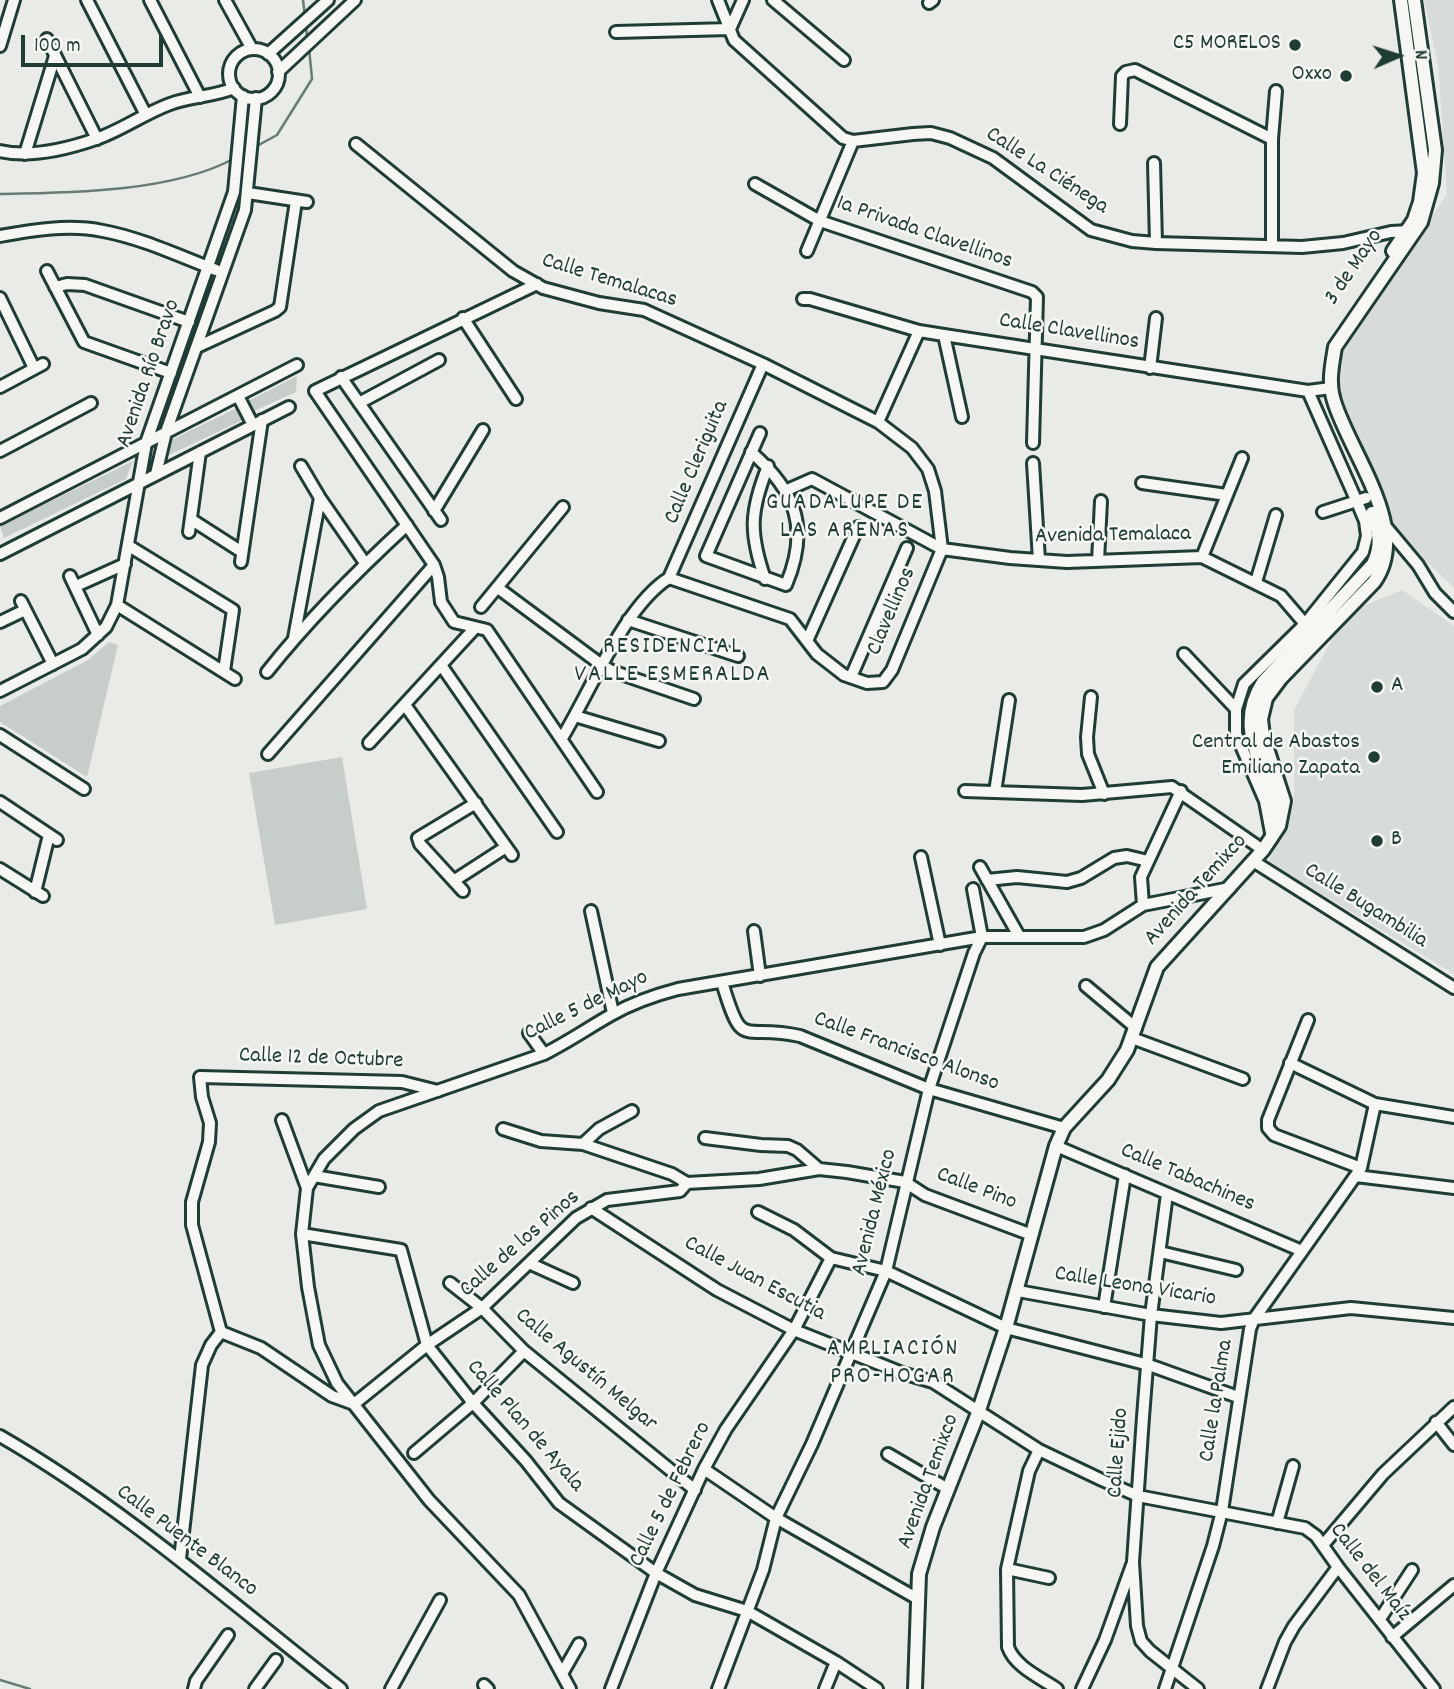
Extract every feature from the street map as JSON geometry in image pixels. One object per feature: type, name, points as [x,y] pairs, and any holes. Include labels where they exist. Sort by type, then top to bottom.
[{"type":"main road","name":"3 de Mayo","points":[[1379,552],[1375,521],[1362,500],[1332,415],[1327,388],[1327,352],[1336,332],[1411,231],[1420,202],[1424,173],[1401,0]]},
{"type":"main road","points":[[1411,231],[1429,200],[1435,168],[1435,150],[1414,0]]},
{"type":"main road","points":[[1275,832],[1284,801],[1263,736],[1261,719],[1266,698],[1281,678],[1374,582],[1383,570],[1387,551],[1327,388]]},
{"type":"main road","name":"Avenida Temixco","points":[[915,1689],[919,1574],[978,1412],[1018,1291],[1056,1146],[1064,1128],[1108,1080],[1123,1058],[1157,967],[1253,862],[1275,832],[1275,800],[1251,740],[1250,712],[1254,696],[1263,682],[1373,564],[1379,552]]},
{"type":"street","points":[[0,46],[13,0]]},
{"type":"street","points":[[87,0],[146,115]]},
{"type":"street","points":[[150,0],[200,97]]},
{"type":"street","points":[[225,0],[252,49]]},
{"type":"street","points":[[268,54],[328,0]]},
{"type":"street","points":[[278,72],[355,0]]},
{"type":"street","points":[[718,0],[734,40],[843,138],[853,141],[807,251]]},
{"type":"street","points":[[730,29],[743,0]]},
{"type":"street","points":[[773,0],[844,60]]},
{"type":"street","points":[[616,32],[730,29]]},
{"type":"street","points":[[47,39],[97,139]]},
{"type":"street","points":[[252,49],[268,54],[277,65],[278,72],[273,89],[265,96],[243,96],[229,79],[234,58],[252,49]]},
{"type":"street","points":[[25,154],[55,56]]},
{"type":"street","points":[[1120,124],[1122,76],[1135,70],[1272,139]]},
{"type":"street","points":[[0,151],[25,154],[97,139],[172,103],[219,95],[234,88]]},
{"type":"street","points":[[1272,245],[1272,139],[1276,91]]},
{"type":"street","name":"Avenida Río Bravo","points":[[1,687],[82,649],[106,626],[117,605],[146,443],[234,192],[243,96]]},
{"type":"street","name":"Avenida Río Bravo","points":[[156,474],[166,432],[245,209],[256,98]]},
{"type":"street","name":"Calle La Ciénega","points":[[853,141],[914,134],[950,138],[993,158],[1091,230],[1132,241],[1302,247],[1411,231]]},
{"type":"street","name":"Calle Temalacas","points":[[356,144],[513,271],[537,284],[598,303],[644,310],[763,364]]},
{"type":"street","points":[[1154,163],[1156,243]]},
{"type":"street","name":"1a Privada Clavellinos","points":[[755,184],[820,221],[1032,292],[1037,296],[1038,304],[1036,348]]},
{"type":"street","points":[[197,347],[275,311],[280,306],[302,202],[248,193]]},
{"type":"street","points":[[0,236],[32,230],[66,228],[102,231],[222,272]]},
{"type":"street","points":[[47,271],[83,342],[171,373]]},
{"type":"street","points":[[55,287],[67,284],[85,285],[189,322]]},
{"type":"street","points":[[537,284],[315,391],[434,565],[441,602],[454,622],[486,630],[597,792]]},
{"type":"street","points":[[0,298],[38,366],[0,387]]},
{"type":"street","name":"Calle Clavellinos","points":[[803,299],[919,331],[1308,391],[1327,388]]},
{"type":"street","points":[[463,318],[516,399]]},
{"type":"street","points":[[1150,368],[1156,318]]},
{"type":"street","points":[[878,422],[919,331]]},
{"type":"street","points":[[944,335],[962,417]]},
{"type":"street","points":[[1033,443],[1036,348]]},
{"type":"street","points":[[359,403],[439,360]]},
{"type":"street","name":"Clavellinos","points":[[669,578],[789,619],[817,654],[844,675],[867,683],[883,682],[892,670],[942,549],[935,491],[928,469],[912,448],[878,422],[763,364]]},
{"type":"street","name":"Calle Cleriguita","points":[[669,578],[763,364]]},
{"type":"street","points":[[0,518],[297,365]]},
{"type":"street","points":[[341,377],[438,515],[483,430]]},
{"type":"street","points":[[1308,391],[1362,500],[1323,512]]},
{"type":"street","points":[[200,452],[190,526],[241,557],[257,422],[238,397]]},
{"type":"street","points":[[0,451],[91,403]]},
{"type":"street","points":[[1,551],[289,407]]},
{"type":"street","points":[[751,452],[768,466],[787,490],[797,519],[797,549],[786,585],[706,556],[751,452],[760,433]]},
{"type":"street","points":[[1202,557],[1242,458]]},
{"type":"street","points":[[1033,463],[1039,560]]},
{"type":"street","points":[[302,466],[320,498],[365,563]]},
{"type":"street","points":[[765,579],[755,550],[753,516],[756,495],[768,466]]},
{"type":"street","points":[[787,490],[812,480],[942,549]]},
{"type":"street","points":[[1142,483],[1227,495]]},
{"type":"street","points":[[294,638],[320,498]]},
{"type":"street","points":[[1098,561],[1101,501]]},
{"type":"street","points":[[481,607],[563,507]]},
{"type":"street","points":[[1255,582],[1276,515]]},
{"type":"street","points":[[1275,832],[1265,801],[1236,734],[1236,709],[1244,684],[1305,624],[1363,552],[1375,521],[1411,555],[1435,593],[1454,612]]},
{"type":"street","points":[[267,672],[294,638],[365,563],[407,525]]},
{"type":"street","points":[[807,641],[858,527]]},
{"type":"street","points":[[129,546],[233,610],[224,671]]},
{"type":"street","points":[[851,677],[907,548]]},
{"type":"street","name":"Avenida Temalaca","points":[[942,549],[1039,560],[1202,557],[1281,596],[1305,624]]},
{"type":"street","points":[[98,635],[73,581],[125,564]]},
{"type":"street","points":[[268,754],[434,565]]},
{"type":"street","points":[[562,738],[628,620],[657,585],[669,578]]},
{"type":"street","points":[[498,588],[603,666],[694,699]]},
{"type":"street","points":[[0,622],[23,605],[53,664]]},
{"type":"street","points":[[117,605],[235,679]]},
{"type":"street","points":[[628,620],[738,656]]},
{"type":"street","points":[[369,743],[474,628]]},
{"type":"street","points":[[1184,654],[1236,709]]},
{"type":"street","points":[[441,665],[557,832]]},
{"type":"street","points":[[1091,698],[1088,754],[1104,794]]},
{"type":"street","points":[[995,792],[1009,701]]},
{"type":"street","points":[[405,705],[509,851],[455,880]]},
{"type":"street","points":[[576,716],[659,741]]},
{"type":"street","points":[[0,735],[84,789]]},
{"type":"street","points":[[965,791],[1104,794],[1172,786],[1263,850]]},
{"type":"street","points":[[1143,905],[1141,877],[1181,791]]},
{"type":"street","points":[[0,802],[53,837],[39,894],[0,869]]},
{"type":"street","points":[[463,891],[420,844],[418,838],[475,803]]},
{"type":"street","points":[[987,880],[1017,877],[1067,881],[1081,878],[1114,858],[1127,856],[1148,861]]},
{"type":"street","points":[[921,857],[940,945]]},
{"type":"street","name":"Calle Bugambilia","points":[[1253,862],[1454,988]]},
{"type":"street","points":[[980,867],[1019,936]]},
{"type":"street","points":[[973,888],[982,937]]},
{"type":"street","name":"Calle 5 de Mayo","points":[[570,1689],[519,1595],[429,1500],[337,1383],[319,1345],[307,1287],[302,1234],[307,1188],[324,1159],[346,1137],[379,1111],[544,1054],[613,1013],[649,997],[678,989],[982,937],[1084,937],[1104,930],[1143,905],[1230,888]]},
{"type":"street","points":[[591,911],[613,1013]]},
{"type":"street","points":[[754,931],[760,976]]},
{"type":"street","name":"Avenida México","points":[[718,1689],[763,1570],[776,1518],[812,1444],[886,1271],[929,1089],[974,953],[982,937]]},
{"type":"street","name":"Calle Francisco Alonso","points":[[722,982],[733,1018],[740,1028],[750,1033],[800,1036],[929,1089],[1064,1128]]},
{"type":"street","points":[[1086,986],[1134,1033],[1242,1079]]},
{"type":"street","points":[[1308,1020],[1268,1120],[1268,1128],[1274,1135],[1359,1172],[1454,1188]]},
{"type":"street","points":[[529,1033],[544,1054]]},
{"type":"street","points":[[1290,1063],[1375,1104],[1454,1117]]},
{"type":"street","name":"Calle 12 de Octubre","points":[[221,1332],[192,1225],[192,1202],[209,1142],[210,1123],[202,1097],[200,1077],[402,1082],[439,1091]]},
{"type":"street","name":"Calle la Palma","points":[[1165,1689],[1222,1511],[1250,1329],[1254,1319],[1359,1172],[1375,1104]]},
{"type":"street","points":[[583,1144],[599,1129],[632,1111]]},
{"type":"street","points":[[282,1120],[307,1188]]},
{"type":"street","points":[[503,1129],[541,1140],[583,1144],[672,1174],[687,1183]]},
{"type":"street","points":[[705,1138],[788,1146],[819,1168]]},
{"type":"street","name":"Calle Tabachines","points":[[1056,1146],[1302,1251]]},
{"type":"street","name":"Calle de los Pinos","points":[[354,1404],[428,1345],[482,1308],[531,1264],[576,1218],[607,1200],[680,1191],[687,1183],[759,1179],[819,1168],[905,1182]]},
{"type":"street","points":[[1104,1307],[1125,1175]]},
{"type":"street","points":[[314,1176],[379,1187]]},
{"type":"street","name":"Calle Pino","points":[[905,1182],[925,1195],[1032,1235]]},
{"type":"street","name":"Calle Ejido","points":[[1167,1194],[1151,1315],[1133,1562],[1137,1626],[1142,1641],[1150,1651],[1198,1689]]},
{"type":"street","name":"Calle Juan Escutia","points":[[591,1208],[717,1290],[794,1330],[902,1373],[933,1382],[978,1412]]},
{"type":"street","points":[[758,1212],[794,1230],[831,1258],[886,1271],[1006,1328],[1149,1365],[1238,1397]]},
{"type":"street","name":"Calle Plan de Ayala","points":[[302,1234],[401,1250],[428,1345],[473,1403],[526,1461],[559,1503],[656,1573],[695,1595],[747,1611],[877,1689]]},
{"type":"street","points":[[1160,1252],[1236,1270]]},
{"type":"street","name":"Calle 5 de Febrero","points":[[611,1689],[656,1573],[704,1469],[726,1429],[794,1330],[831,1258]]},
{"type":"street","points":[[531,1264],[573,1283]]},
{"type":"street","name":"Calle Agustín Melgar","points":[[450,1283],[482,1308],[524,1351],[695,1490]]},
{"type":"street","name":"Calle Leona Vicario","points":[[1018,1291],[1151,1315],[1221,1323],[1351,1308],[1454,1318]]},
{"type":"street","points":[[180,1559],[202,1365],[211,1345],[221,1332]]},
{"type":"street","name":"Calle 5 de Mayo","points":[[221,1332],[261,1349],[332,1396],[354,1404]]},
{"type":"street","points":[[414,1453],[473,1403],[524,1351]]},
{"type":"street","points":[[1323,1545],[1383,1474],[1454,1407]]},
{"type":"street","name":"Calle del Maíz","points":[[978,1412],[1039,1450],[1138,1496],[1305,1528],[1323,1545],[1434,1689]]},
{"type":"street","points":[[1436,1422],[1454,1445]]},
{"type":"street","name":"Calle Puente Blanco","points":[[0,1436],[35,1457],[180,1559],[340,1689]]},
{"type":"street","points":[[1039,1450],[1029,1471],[1007,1569],[1008,1647],[1011,1656],[1057,1689]]},
{"type":"street","points":[[888,1454],[948,1489]]},
{"type":"street","points":[[1277,1523],[1293,1466]]},
{"type":"street","points":[[704,1469],[776,1518],[918,1599]]},
{"type":"street","points":[[1082,1689],[1105,1640],[1133,1562]]},
{"type":"street","points":[[1267,1689],[1294,1626],[1338,1567]]},
{"type":"street","points":[[1007,1569],[1049,1578]]},
{"type":"street","points":[[1380,1619],[1412,1570]]},
{"type":"street","points":[[1392,1637],[1454,1585]]},
{"type":"street","points":[[391,1689],[440,1600]]},
{"type":"street","points":[[194,1689],[196,1681],[228,1635]]},
{"type":"street","points":[[563,1672],[579,1644]]},
{"type":"street","points":[[254,1689],[276,1660]]},
{"type":"street","points":[[825,1689],[836,1662]]},
{"type":"street","points":[[319,1689],[327,1678]]},
{"type":"shaded area","points":[[1424,0],[1454,0],[1454,588],[1388,518],[1335,385],[1342,348],[1447,194],[1438,65]]},
{"type":"shaded area","points":[[297,376],[296,392],[252,412],[246,402]]},
{"type":"shaded area","points":[[239,407],[243,420],[165,457],[171,440]]},
{"type":"shaded area","points":[[133,461],[126,479],[4,538],[0,526]]},
{"type":"shaded area","name":"Central de Abastos Emiliano Zapata","points":[[1402,590],[1454,626],[1454,974],[1269,862],[1294,804],[1294,710],[1346,613]]},
{"type":"shaded area","points":[[109,642],[118,645],[87,777],[0,722],[0,706],[88,660]]},
{"type":"shaded area","points":[[342,757],[367,909],[275,925],[249,773]]},
{"type":"waterway","points":[[303,0],[305,17]]},
{"type":"waterway","points":[[306,24],[307,38]]},
{"type":"waterway","points":[[255,147],[277,135],[312,79],[309,48]]},
{"type":"waterway","points":[[0,194],[88,191],[151,184],[208,170],[233,159]]},
{"type":"waterway","points":[[0,1680],[30,1689]]},
{"type":"place","name":"C5 MORELOS","points":[[1295,45]]},
{"type":"place","name":"Oxxo","points":[[1346,76]]},
{"type":"place","name":"A","points":[[1377,687]]},
{"type":"place","name":"Central de Abastos Emiliano Zapata","points":[[1374,757]]},
{"type":"place","name":"B","points":[[1377,841]]},
{"type":"district","name":"GUADALUPE DE LAS ARENAS","points":[[845,519]]},
{"type":"district","name":"RESIDENCIAL VALLE ESMERALDA","points":[[673,663]]},
{"type":"district","name":"AMPLIACIÓN PRO-HOGAR","points":[[893,1365]]}]
